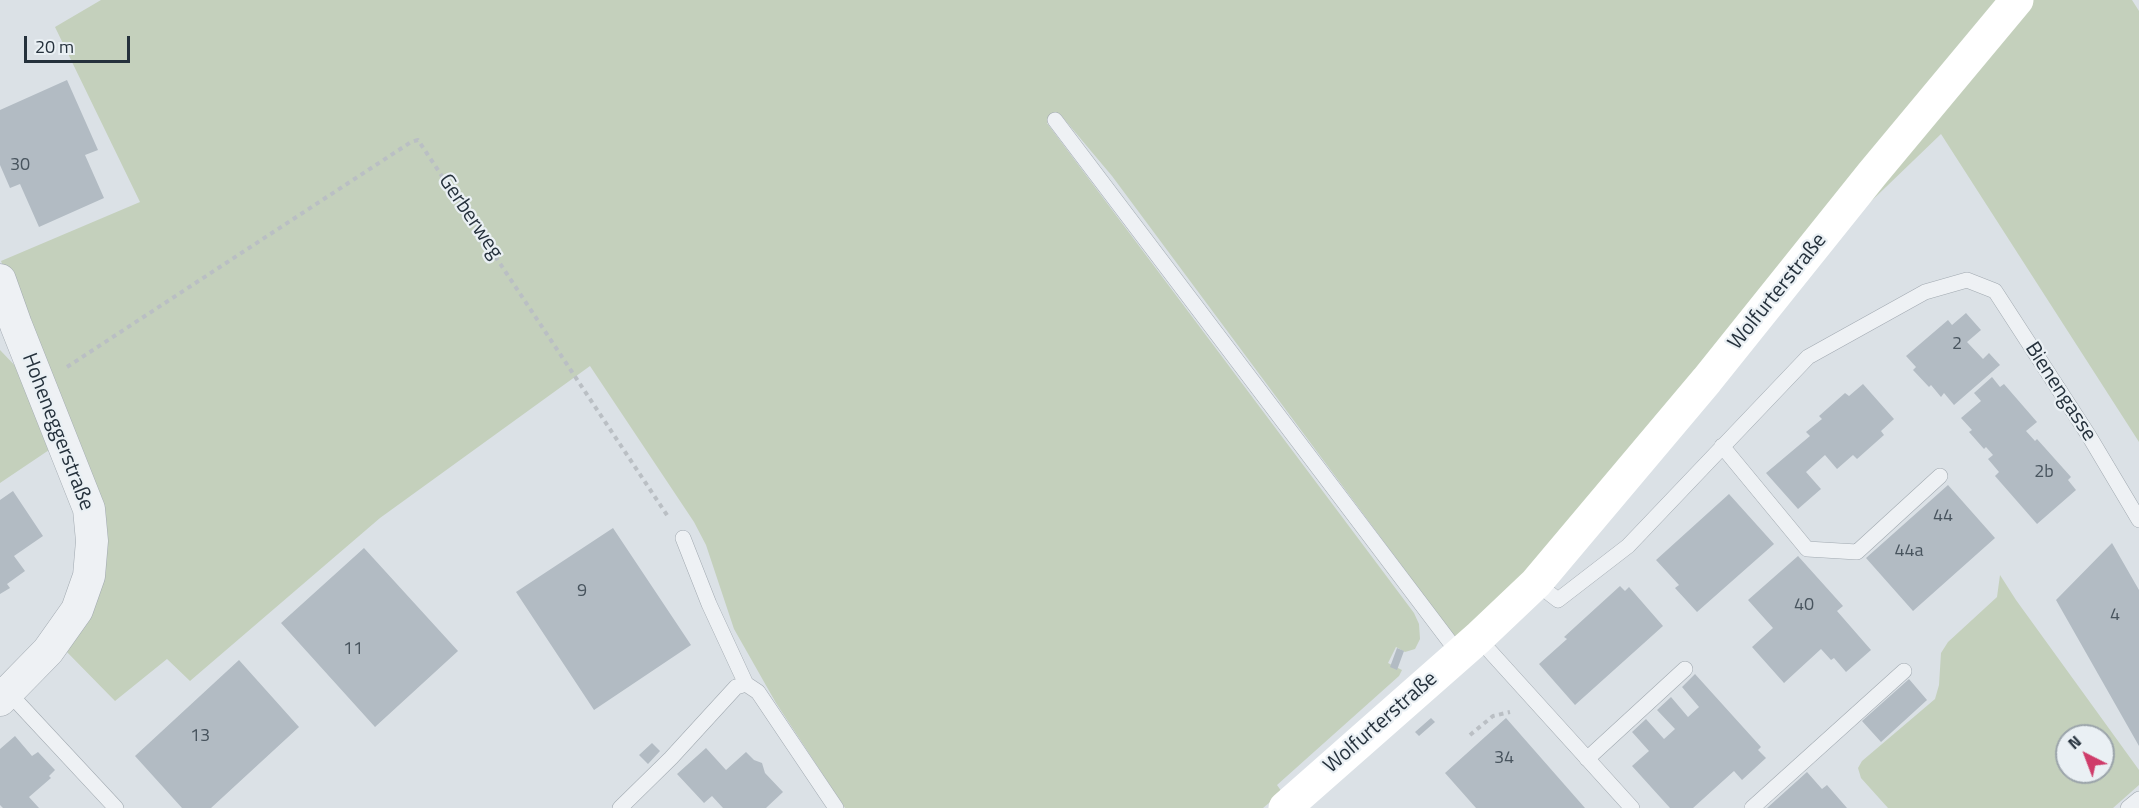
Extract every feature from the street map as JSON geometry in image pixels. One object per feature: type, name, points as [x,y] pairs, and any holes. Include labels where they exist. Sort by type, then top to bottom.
[{"type":"street","name":"Wolfurterstraße","points":[[1285,808],[1469,646],[1536,583],[1707,380],[1894,147],[2018,0]]},
{"type":"street","name":"Hoheneggerstraße","points":[[0,280],[8,329],[40,384],[88,509],[92,541],[89,576],[77,610],[48,651],[4,696]]},
{"type":"lane","points":[[1055,120],[1469,646],[1538,704],[1632,808]]},
{"type":"lane","name":"Bienengasse","points":[[1722,446],[1809,357],[1925,292],[1967,279],[1995,291],[2089,436],[2139,520]]},
{"type":"lane","points":[[1536,583],[1558,600],[1628,546],[1722,446],[1807,549],[1857,552],[1940,476]]},
{"type":"lane","points":[[683,538],[709,604],[746,684],[758,692],[836,808]]},
{"type":"lane","points":[[1587,759],[1684,669]]},
{"type":"lane","points":[[1752,808],[1904,671]]},
{"type":"lane","points":[[620,808],[670,759],[736,687],[746,684]]},
{"type":"lane","points":[[4,696],[116,808]]},
{"type":"lane","points":[[2128,808],[2139,799]]},
{"type":"path","name":"Gerberweg","points":[[40,384],[411,142],[418,140],[683,538]]},
{"type":"path","points":[[1470,735],[1493,716],[1510,712],[1520,719],[1538,704]]},
{"type":"green space","points":[[101,0],[2132,0],[2139,11],[2139,442],[1941,134],[1833,238],[1460,644],[1112,176],[1059,113],[1047,123],[1414,613],[1419,624],[1420,639],[1415,649],[1405,652],[1396,647],[1388,663],[1402,670],[1399,676],[1277,785],[1282,792],[1263,808],[845,808],[776,703],[734,629],[706,545],[694,522],[590,366],[380,518],[190,681],[167,659],[115,701],[64,649],[100,583],[43,371],[1,261],[140,202],[55,27]]},
{"type":"green space","points":[[0,350],[22,373],[55,446],[0,483]]},
{"type":"green space","points":[[2000,575],[2106,724],[2055,724],[2055,784],[2115,784],[2115,737],[2139,770],[2139,785],[2113,808],[1888,808],[1861,778],[1858,768],[1862,761],[1935,699],[1939,685],[1941,653],[1948,642],[1997,597]]},
{"type":"building","points":[[67,80],[98,150],[85,155],[104,198],[39,227],[20,184],[10,188],[0,165],[0,110]]},
{"type":"building","points":[[1966,313],[1981,330],[1967,342],[1983,359],[1989,353],[2000,365],[1954,405],[1944,393],[1941,397],[1931,385],[1929,387],[1913,370],[1916,367],[1906,356],[1948,320],[1952,325]]},
{"type":"building","points":[[1992,377],[2000,387],[2004,384],[2037,422],[2026,431],[2035,441],[2037,439],[2071,477],[2068,480],[2076,490],[2037,524],[1995,476],[1999,472],[1988,459],[1993,455],[1986,447],[1984,449],[1969,432],[1972,430],[1961,418],[1981,401],[1974,393]]},
{"type":"building","points":[[1863,384],[1894,419],[1881,431],[1884,435],[1857,459],[1853,455],[1837,469],[1825,455],[1806,472],[1821,489],[1798,509],[1766,473],[1810,436],[1806,432],[1822,419],[1819,416],[1845,393],[1849,396]]},
{"type":"building","points":[[1948,485],[1995,538],[1913,611],[1866,558]]},
{"type":"building","points":[[13,491],[43,536],[14,556],[25,571],[7,584],[10,588],[0,594],[0,500]]},
{"type":"building","points":[[1729,494],[1774,544],[1697,612],[1675,588],[1679,585],[1656,560]]},
{"type":"building","points":[[613,528],[691,645],[594,710],[516,592]]},
{"type":"building","points":[[2112,543],[2139,590],[2139,746],[2056,600]]},
{"type":"building","points":[[364,548],[458,651],[375,727],[281,623]]},
{"type":"building","points":[[1798,556],[1843,606],[1837,611],[1871,650],[1846,672],[1834,658],[1831,660],[1821,649],[1784,683],[1752,647],[1773,628],[1748,600]]},
{"type":"building","points":[[1620,586],[1625,591],[1629,587],[1663,626],[1575,705],[1539,664],[1567,639],[1564,637]]},
{"type":"building","points":[[1397,648],[1404,651],[1397,670],[1390,667]]},
{"type":"building","points":[[239,660],[299,727],[211,808],[182,808],[135,756]]},
{"type":"building","points":[[1695,674],[1761,747],[1758,750],[1766,758],[1742,780],[1734,771],[1693,808],[1670,808],[1632,766],[1649,751],[1632,732],[1646,719],[1664,739],[1675,729],[1657,710],[1671,697],[1688,717],[1699,707],[1682,687]]},
{"type":"building","points":[[1909,679],[1927,700],[1881,742],[1862,721]]},
{"type":"building","points":[[1431,718],[1435,722],[1419,736],[1415,732]]},
{"type":"building","points":[[1506,718],[1585,808],[1476,808],[1445,773]]},
{"type":"building","points":[[15,736],[32,756],[38,752],[55,770],[49,776],[51,778],[29,797],[39,808],[3,808],[0,805],[0,749]]},
{"type":"building","points":[[652,743],[660,751],[648,764],[639,755]]},
{"type":"building","points":[[706,748],[726,770],[746,752],[754,760],[762,763],[765,773],[783,792],[766,808],[723,808],[712,796],[704,803],[677,774]]},
{"type":"building","points":[[1807,772],[1822,789],[1827,785],[1847,808],[1767,808]]}]
